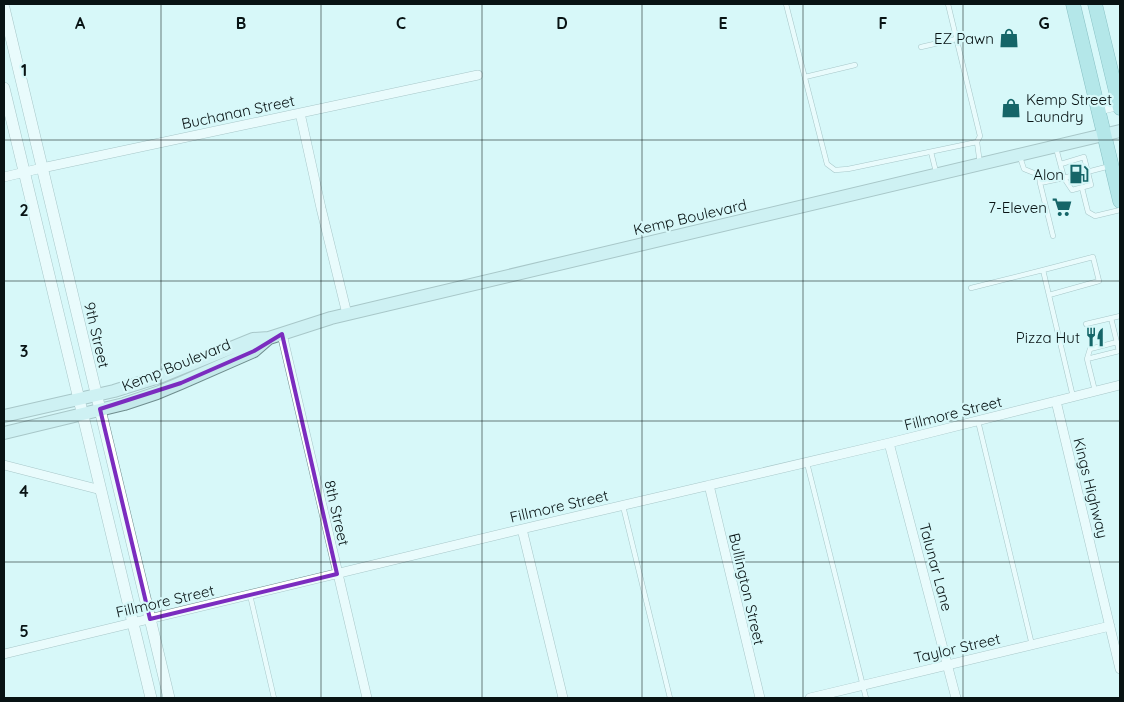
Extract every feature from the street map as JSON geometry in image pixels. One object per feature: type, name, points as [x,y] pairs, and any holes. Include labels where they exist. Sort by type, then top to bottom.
[{"type":"main road","points":[[1073,4],[1120,201]]},
{"type":"main road","points":[[1095,4],[1120,106]]},
{"type":"main road","name":"Kemp Boulevard","points":[[4,416],[114,392],[162,376],[253,339],[269,338],[331,318],[1120,131]]},
{"type":"main road","name":"Kemp Boulevard","points":[[4,432],[124,404],[181,383],[254,350],[269,338]]},
{"type":"street","name":"9th Street","points":[[4,8],[169,698]]},
{"type":"street","name":"Buchanan Street","points":[[4,178],[42,168],[478,75]]},
{"type":"street","points":[[4,88],[151,698]]},
{"type":"street","points":[[1098,110],[1120,106]]},
{"type":"street","points":[[300,113],[347,314]]},
{"type":"street","name":"8th Street","points":[[282,334],[367,698]]},
{"type":"street","name":"Fillmore Street","points":[[4,654],[889,443],[1120,385]]},
{"type":"street","name":"Kings Highway","points":[[1056,401],[1120,668]]},
{"type":"street","name":"Talunar Lane","points":[[889,443],[956,698]]},
{"type":"street","points":[[4,465],[101,490]]},
{"type":"street","name":"Bullington Street","points":[[709,485],[760,698]]},
{"type":"street","points":[[522,529],[563,698]]},
{"type":"street","name":"Taylor Street","points":[[810,698],[1110,626]]},
{"type":"lane","points":[[786,4],[827,164],[835,170],[848,169],[977,142]]},
{"type":"lane","points":[[948,4],[980,136],[977,142],[980,165]]},
{"type":"lane","points":[[921,47],[956,39]]},
{"type":"lane","points":[[804,77],[855,65]]},
{"type":"lane","points":[[1055,147],[1064,178],[1072,190],[1091,185],[1084,157],[1060,164]]},
{"type":"lane","points":[[931,152],[937,175]]},
{"type":"lane","points":[[1019,155],[1024,170],[1038,175],[1053,236]]},
{"type":"lane","points":[[1088,172],[1111,166]]},
{"type":"lane","points":[[1040,183],[1071,176]]},
{"type":"lane","points":[[1082,188],[1088,212],[1095,216],[1120,210]]},
{"type":"lane","points":[[972,288],[1093,257],[1099,281],[1049,295]]},
{"type":"lane","points":[[1044,270],[1073,397]]},
{"type":"lane","points":[[1086,324],[1120,316]]},
{"type":"lane","points":[[1087,359],[1119,351],[1111,318]]},
{"type":"lane","points":[[1095,391],[1087,359],[1090,348],[1117,342]]},
{"type":"lane","points":[[978,421],[1032,645]]},
{"type":"lane","points":[[807,462],[866,698]]},
{"type":"lane","points":[[623,506],[670,698]]},
{"type":"lane","points":[[250,595],[274,698]]},
{"type":"highlighted area","points":[[282,334],[337,574],[150,619],[100,409],[181,383],[254,351]]},
{"type":"place","name":"EZ Pawn","points":[[1009,38]]},
{"type":"place","name":"Kemp Street Laundry","points":[[1011,108]]},
{"type":"place","name":"Alon","points":[[1079,174]]},
{"type":"place","name":"7-Eleven","points":[[1062,207]]},
{"type":"place","name":"Pizza Hut","points":[[1095,337]]}]
